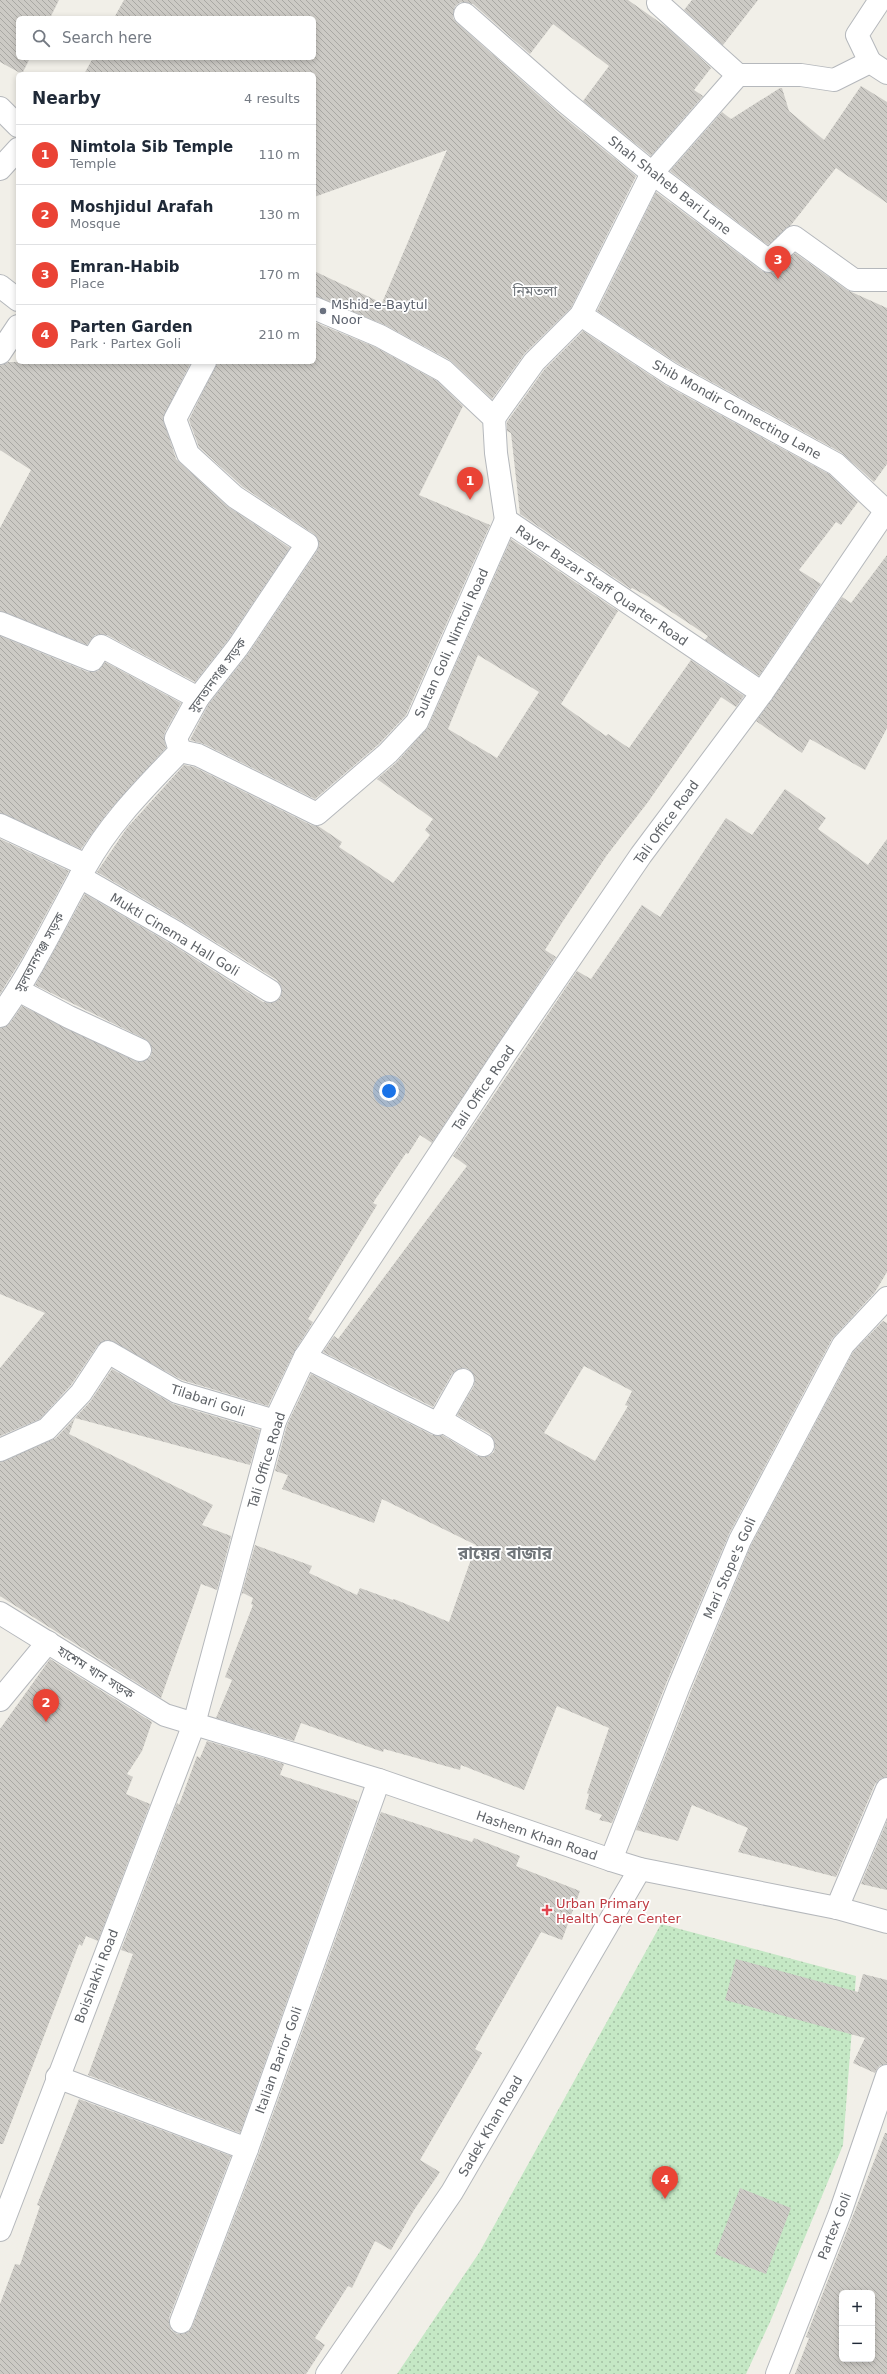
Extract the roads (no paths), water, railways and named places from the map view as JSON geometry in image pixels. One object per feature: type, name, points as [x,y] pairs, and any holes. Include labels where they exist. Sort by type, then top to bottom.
[{"type":"street","points":[[659,1],[738,75],[801,75],[834,80],[879,68],[857,35],[880,0]]},
{"type":"street","name":"Shah Shaheb Bari Lane","points":[[465,14],[564,101],[652,173],[769,261],[794,237],[854,280],[887,280]]},
{"type":"street","points":[[316,309],[380,336],[444,371],[494,418],[534,362],[581,315],[652,173],[738,75]]},
{"type":"street","points":[[0,108],[16,124]]},
{"type":"street","points":[[0,169],[16,151]]},
{"type":"street","points":[[0,286],[16,298]]},
{"type":"street","name":"Shib Mondir Connecting Lane","points":[[581,315],[671,374],[836,464],[886,510]]},
{"type":"street","points":[[0,353],[16,329]]},
{"type":"street","name":"সুলতানগঞ্জ সড়ক","points":[[0,1016],[18,990],[83,871],[127,806],[180,751],[176,738],[198,698],[238,647],[307,544],[235,497],[188,454],[175,419],[204,364]]},
{"type":"street","name":"Rayer Bazar Staff Quarter Road","points":[[494,418],[496,453],[506,520],[762,693]]},
{"type":"street","name":"Tali Office Road","points":[[194,1724],[275,1421],[305,1358],[505,1054],[641,855],[762,693],[886,510]]},
{"type":"street","name":"Sultan Goli, Nimtoli Road","points":[[180,751],[198,755],[317,814],[388,753],[417,722],[506,520]]},
{"type":"street","points":[[0,623],[92,660],[101,646],[198,698]]},
{"type":"street","name":"Mukti Cinema Hall Goli","points":[[0,825],[83,871],[270,991]]},
{"type":"street","points":[[18,990],[69,1017],[140,1050]]},
{"type":"street","name":"Mari Stope's Goli","points":[[610,1860],[676,1693],[740,1540],[842,1345],[887,1298]]},
{"type":"street","name":"Tilabari Goli","points":[[0,1450],[47,1430],[82,1393],[108,1352],[177,1392],[275,1421]]},
{"type":"street","points":[[305,1358],[438,1424],[463,1380]]},
{"type":"street","points":[[441,1420],[483,1445]]},
{"type":"street","name":"হাশেম খান সড়ক","points":[[0,1614],[165,1715],[194,1724]]},
{"type":"street","points":[[0,1700],[48,1642]]},
{"type":"street","name":"Hashem Khan Road","points":[[194,1724],[379,1780],[640,1869],[837,1908],[887,1922]]},
{"type":"street","name":"Boishakhi Road","points":[[0,2230],[4,2207],[57,2077],[194,1724]]},
{"type":"street","name":"Italian Barior Goli","points":[[181,2322],[246,2149],[379,1780]]},
{"type":"street","points":[[837,1908],[887,1789]]},
{"type":"street","name":"Sadek Khan Road","points":[[327,2374],[452,2192],[640,1869]]},
{"type":"street","name":"Partex Goli","points":[[776,2374],[840,2213],[887,2076]]},
{"type":"street","points":[[57,2077],[246,2149]]},
{"type":"place","name":"Emran-Habib","points":[[778,279]]},
{"type":"place","name":"Mshid-e-Baytul Noor","points":[[323,311]]},
{"type":"place","name":"Nimtola Sib Temple","points":[[470,500]]},
{"type":"place","name":"Moshjidul Arafah","points":[[46,1722]]},
{"type":"place","name":"Urban Primary Health Care Center","points":[[547,1910]]},
{"type":"place","name":"Parten Garden","points":[[665,2199]]},
{"type":"district","name":"নিমতলা","points":[[535,291]]},
{"type":"district","name":"রায়ের বাজার","points":[[505,1553]]}]
